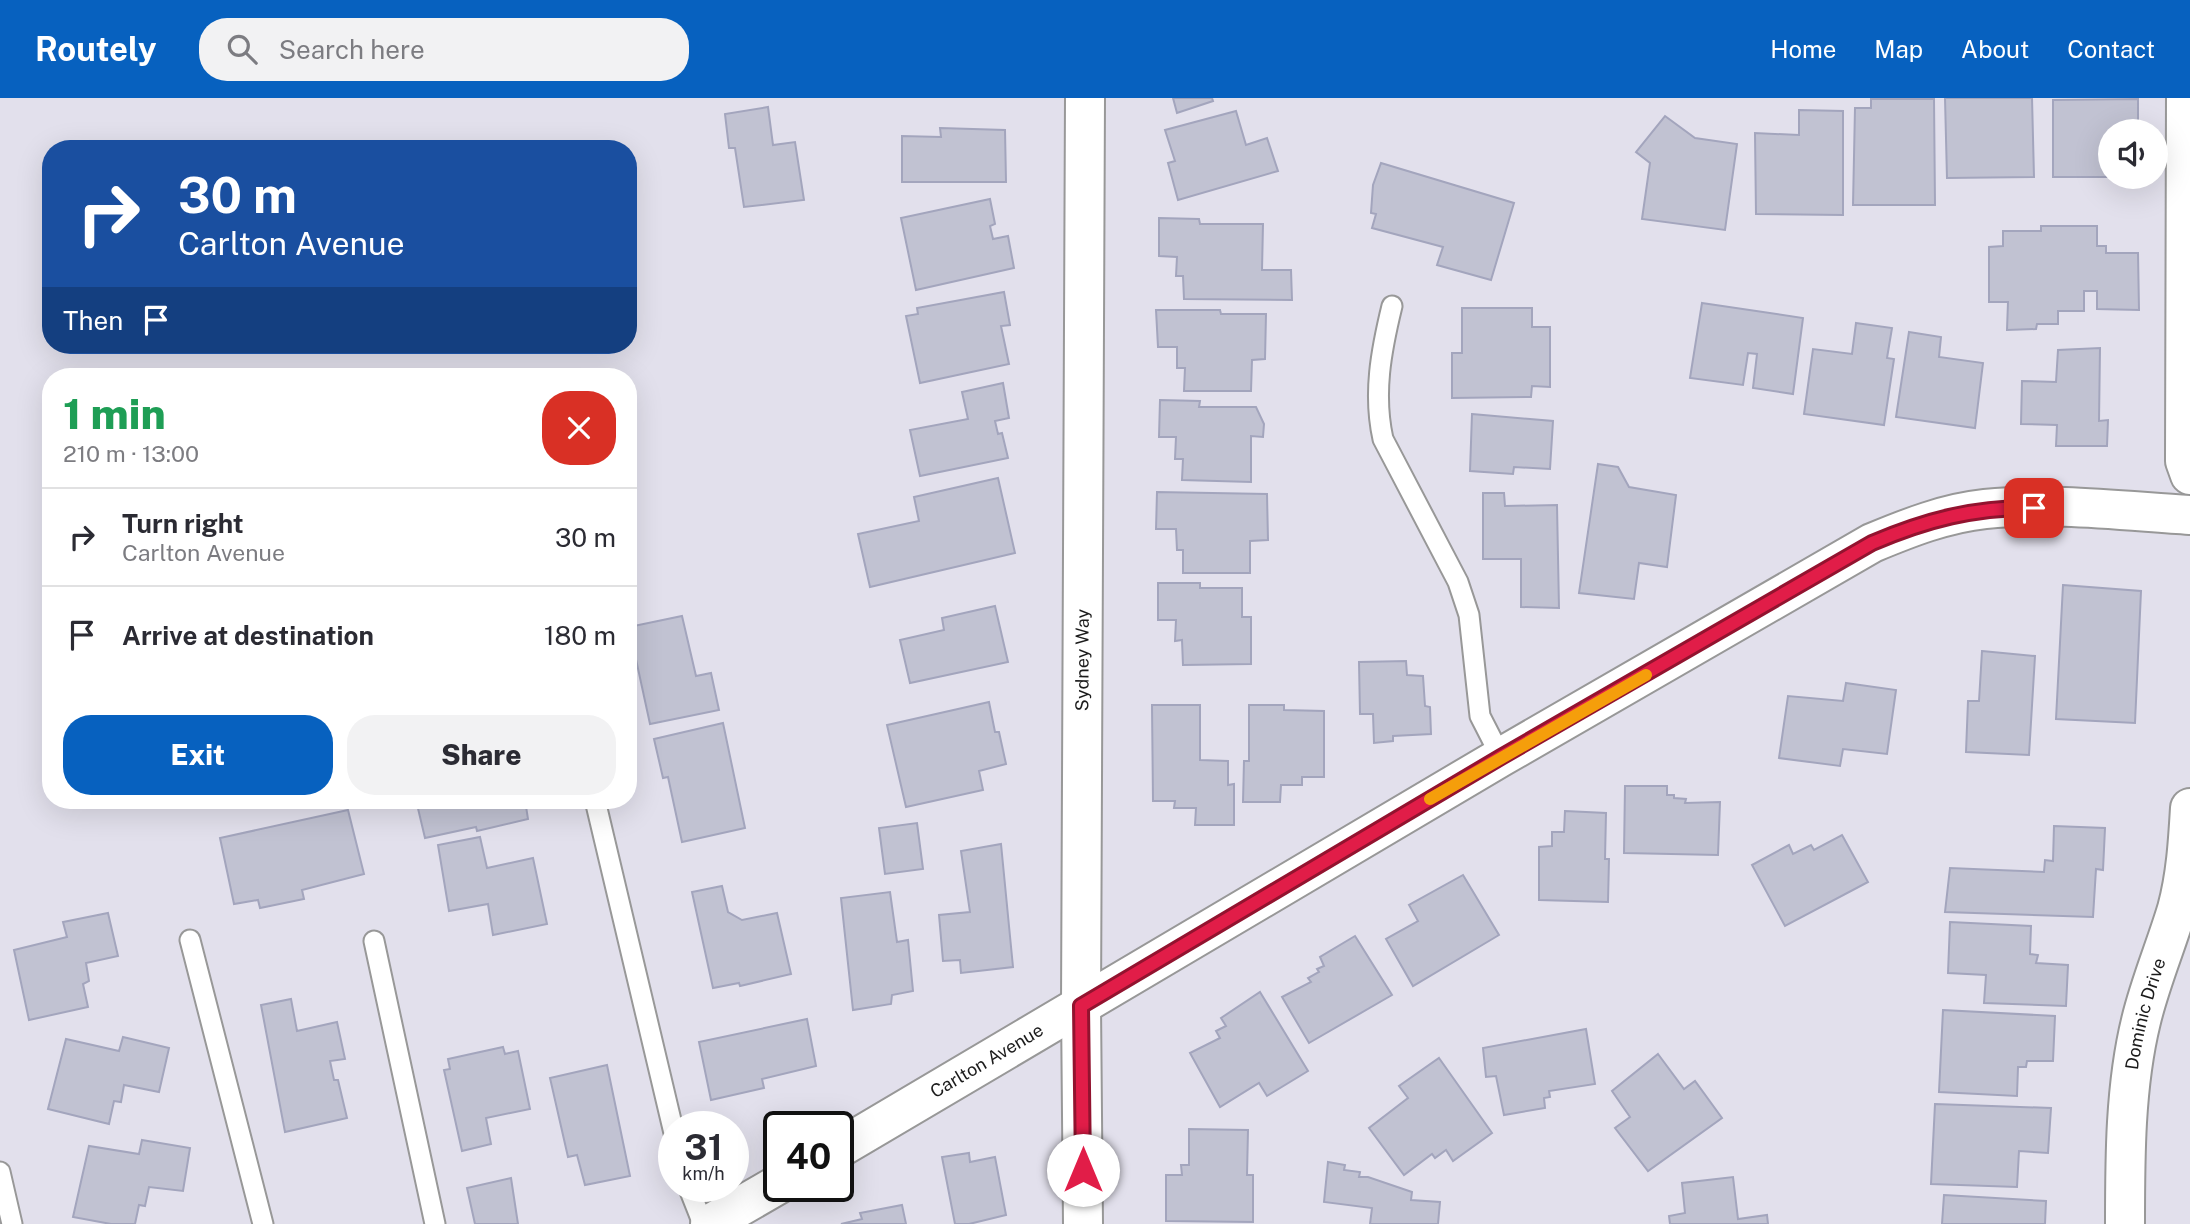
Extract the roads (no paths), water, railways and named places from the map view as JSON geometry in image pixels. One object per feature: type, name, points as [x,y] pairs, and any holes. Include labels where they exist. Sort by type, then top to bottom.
[{"type":"street","name":"Sydney Way","points":[[1083,1224],[1081,1006],[1085,98]]},
{"type":"street","points":[[2186,98],[2185,461],[2190,475]]},
{"type":"street","name":"Carlton Avenue","points":[[854,1140],[1501,757],[1843,559],[1902,530],[1959,514],[2011,507],[2190,515]]},
{"type":"street","name":"Dominic Drive","points":[[2125,1224],[2133,1065],[2140,1023],[2176,908],[2185,869],[2190,808]]},
{"type":"street","points":[[710,1224],[763,1193]]},
{"type":"lane","points":[[1392,306],[1382,345],[1378,382],[1378,418],[1382,439],[1458,582],[1469,615],[1480,716],[1501,757]]},
{"type":"lane","points":[[597,809],[669,1111]]},
{"type":"lane","points":[[190,940],[262,1224]]},
{"type":"lane","points":[[374,941],[435,1224]]},
{"type":"lane","points":[[0,1171],[12,1224]]},
{"type":"lane","points":[[694,1202],[703,1224]]}]
